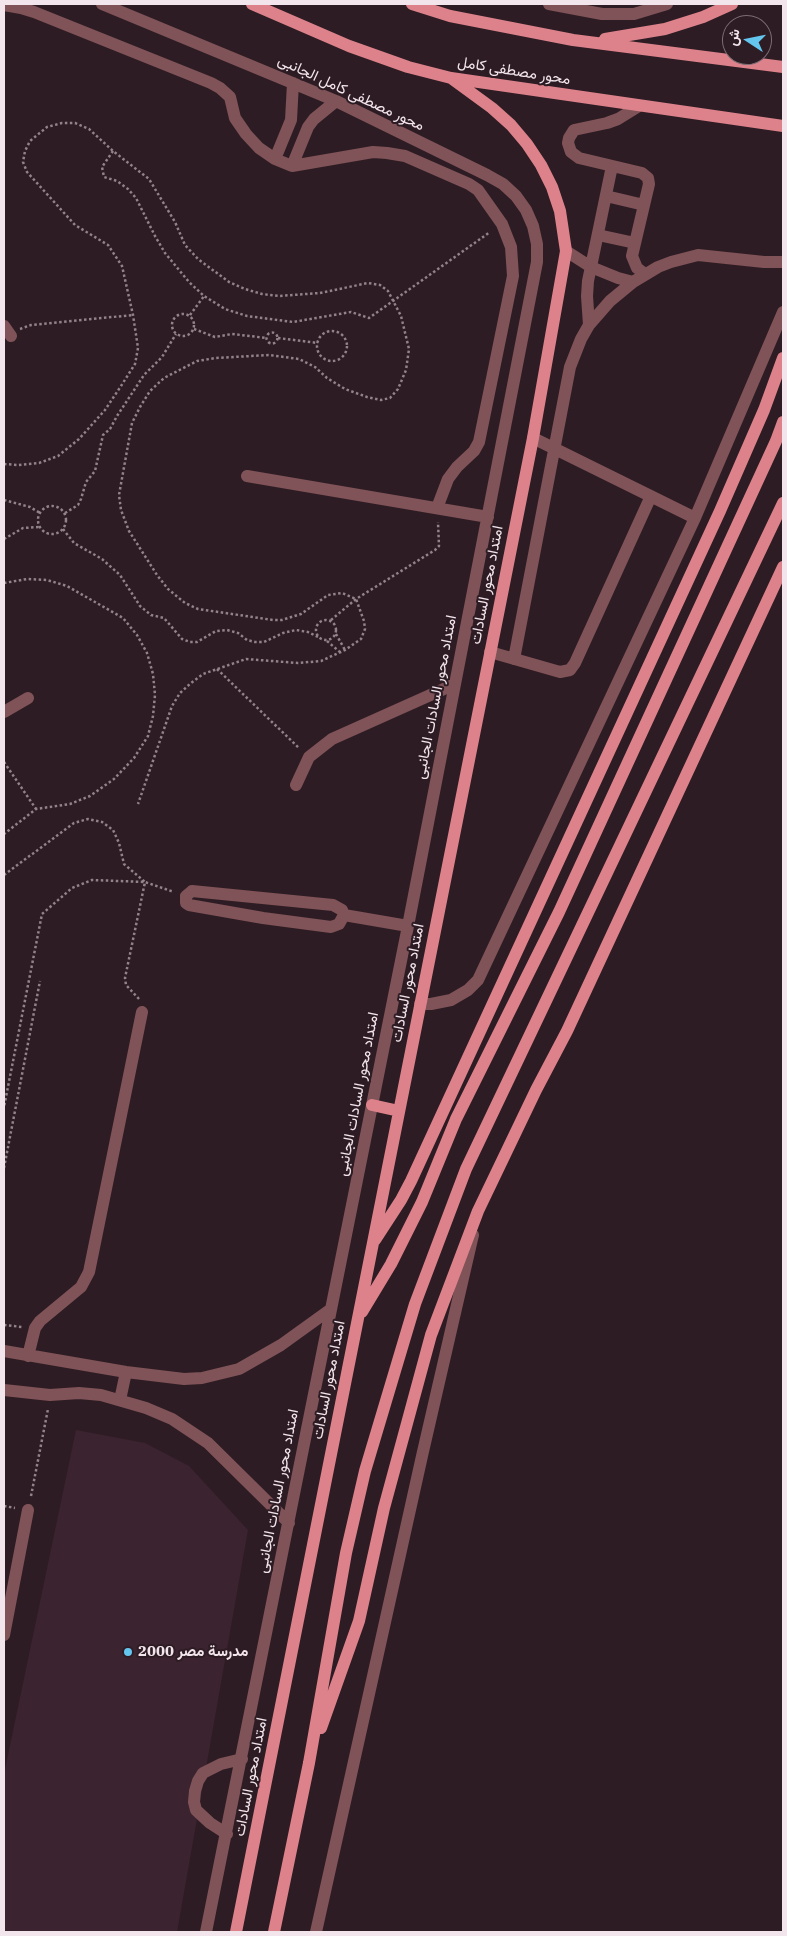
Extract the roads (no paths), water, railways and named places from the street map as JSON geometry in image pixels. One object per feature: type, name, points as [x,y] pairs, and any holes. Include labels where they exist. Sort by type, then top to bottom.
[{"type":"main road","name":"محور مصطفى كامل","points":[[252,4],[348,46],[408,67],[451,78],[783,126]]},
{"type":"main road","points":[[412,4],[450,16],[573,40],[783,67]]},
{"type":"main road","points":[[573,40],[619,38],[665,29],[703,17],[732,4]]},
{"type":"main road","name":"امتداد محور السادات","points":[[236,1932],[533,438],[566,251],[560,211],[552,187],[541,165],[511,125],[492,108],[451,78]]},
{"type":"main road","points":[[373,1244],[397,1208],[411,1181],[720,511],[783,358]]},
{"type":"main road","points":[[358,1319],[391,1264],[422,1202],[456,1119],[559,912],[776,441],[783,422]]},
{"type":"main road","points":[[274,1932],[309,1763],[346,1553],[368,1462],[412,1313],[466,1168],[783,503]]},
{"type":"main road","points":[[309,1763],[359,1621],[384,1508],[431,1335],[478,1211],[532,1099],[568,1031],[783,566]]},
{"type":"main road","points":[[372,1105],[399,1111]]},
{"type":"street","name":"محور مصطفى كامل الجانبى","points":[[102,4],[336,101],[503,184],[516,196],[534,226],[537,262]]},
{"type":"street","points":[[549,4],[610,14],[634,14],[667,4]]},
{"type":"street","points":[[4,6],[34,12],[220,88],[230,97],[235,118],[246,134],[259,148],[275,159],[292,166],[373,152],[404,156],[469,184],[478,190],[502,224],[511,247],[513,276],[478,446],[452,472],[437,508]]},
{"type":"street","points":[[275,159],[292,120],[293,83]]},
{"type":"street","points":[[292,166],[308,127],[314,119],[336,101]]},
{"type":"street","points":[[639,106],[618,119],[574,130],[568,138],[569,148],[574,155],[647,176],[649,184],[632,256],[637,268],[645,274]]},
{"type":"street","points":[[589,325],[587,296],[591,267],[612,166]]},
{"type":"street","points":[[606,196],[644,205]]},
{"type":"street","points":[[598,235],[635,243]]},
{"type":"street","points":[[566,251],[591,267],[633,282]]},
{"type":"street","points":[[514,659],[556,448],[570,367],[589,325],[610,301],[633,282],[671,262],[698,255],[764,262],[783,262]]},
{"type":"street","name":"امتداد محور السادات الجانبى","points":[[206,1932],[242,1760],[456,684],[537,262]]},
{"type":"street","points":[[420,1004],[451,1000],[468,990],[478,980],[695,518],[783,312]]},
{"type":"street","points":[[533,438],[695,518]]},
{"type":"street","points":[[247,476],[488,517]]},
{"type":"street","points":[[490,652],[560,672],[570,670],[651,496]]},
{"type":"street","points":[[296,784],[309,757],[321,746],[343,733],[456,684]]},
{"type":"street","points":[[4,712],[28,698]]},
{"type":"street","points":[[197,891],[333,906],[342,910],[344,915],[339,924],[331,927],[194,906],[186,903],[186,896],[188,892],[197,891]]},
{"type":"street","points":[[344,915],[408,926]]},
{"type":"street","points":[[28,1356],[34,1328],[81,1287],[90,1272],[142,1012]]},
{"type":"street","points":[[316,1932],[478,1211]]},
{"type":"street","points":[[4,1351],[126,1372],[184,1379],[202,1378],[239,1369],[281,1345],[332,1308]]},
{"type":"street","points":[[120,1400],[126,1372]]},
{"type":"street","points":[[4,1390],[50,1395],[79,1393],[101,1395],[172,1418],[195,1433],[226,1459],[289,1523]]},
{"type":"street","points":[[4,1636],[28,1510]]},
{"type":"street","points":[[227,1834],[210,1823],[196,1810],[194,1802],[195,1791],[203,1773],[209,1769],[221,1764],[242,1760]]},
{"type":"place","name":"مدرسة مصر 2000","points":[[128,1652]]}]
